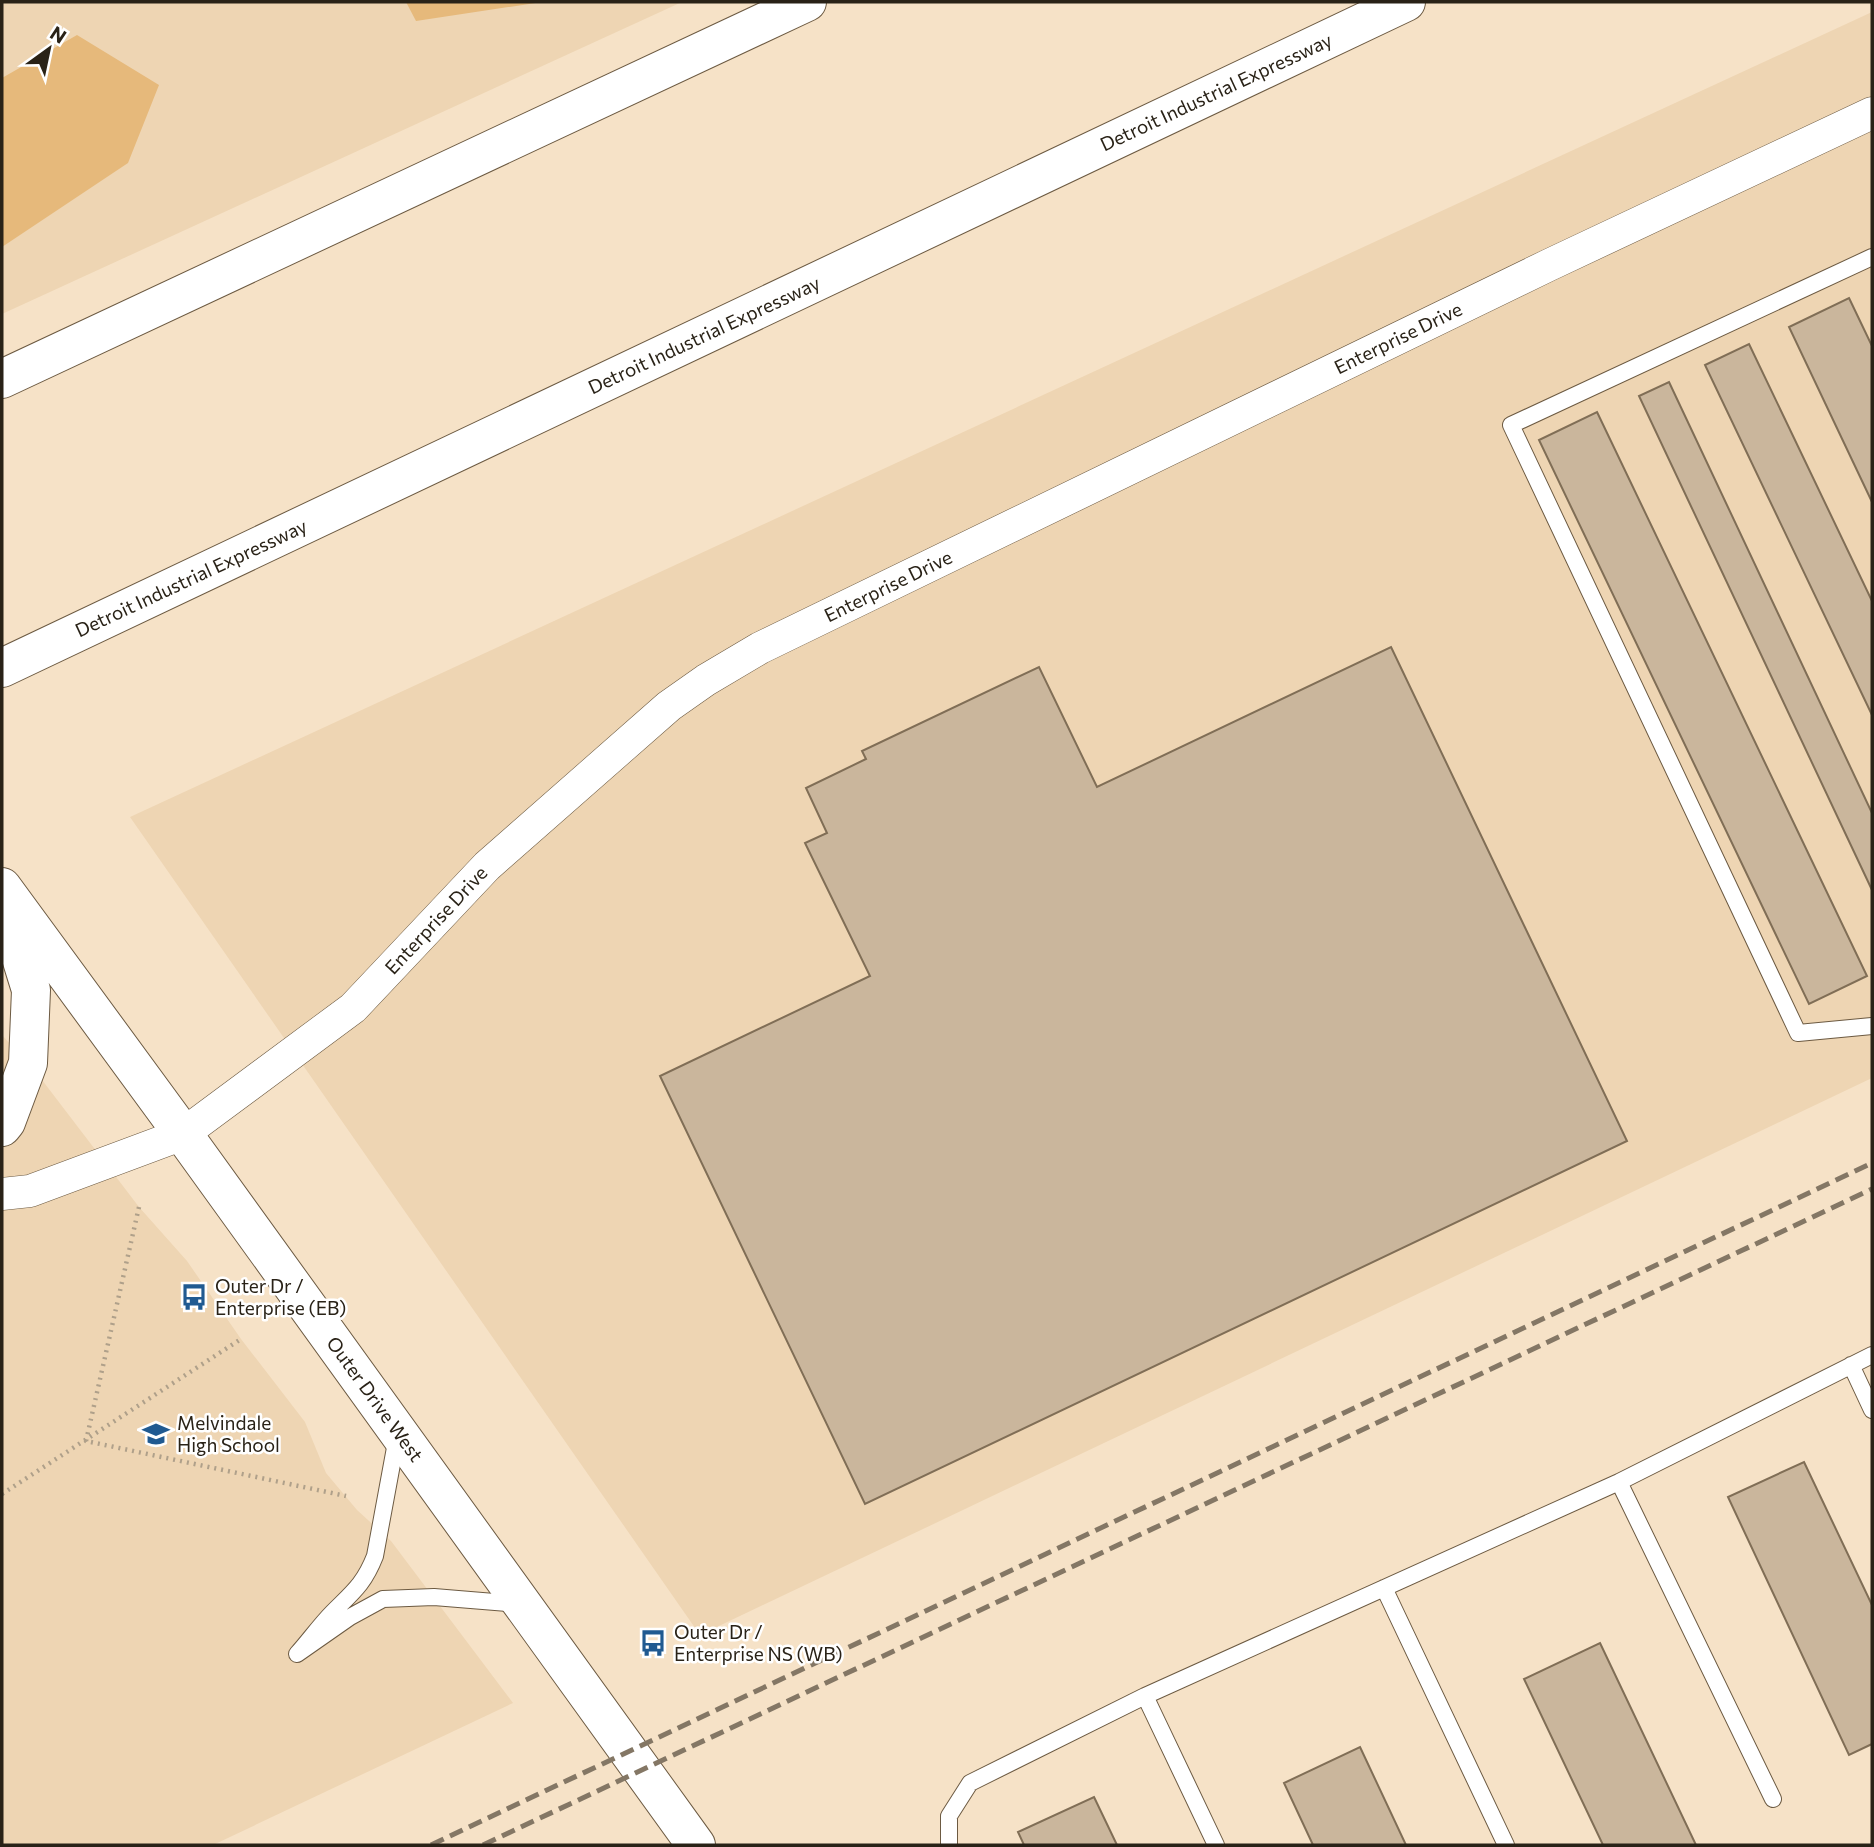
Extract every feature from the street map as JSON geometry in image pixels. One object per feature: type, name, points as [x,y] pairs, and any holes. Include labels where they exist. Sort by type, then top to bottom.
[{"type":"main road","points":[[2,379],[807,2]]},
{"type":"main road","name":"Detroit Industrial Expressway","points":[[2,668],[1406,2]]},
{"type":"main road","name":"Outer Drive West","points":[[2,887],[696,1845]]},
{"type":"main road","points":[[2,901],[32,990],[27,1063],[2,1127]]},
{"type":"street","name":"Enterprise Drive","points":[[2,1194],[30,1191],[183,1134],[353,1008],[487,866],[669,706],[760,648],[1536,271],[1872,113]]},
{"type":"lane","points":[[1872,257],[1511,425],[1798,1033],[1872,1026]]},
{"type":"lane","points":[[949,1845],[949,1816],[970,1783],[1145,1696],[1619,1482],[1872,1355]]},
{"type":"lane","points":[[1851,1364],[1872,1410]]},
{"type":"lane","points":[[398,1431],[375,1556],[368,1574],[351,1597],[332,1613],[297,1654],[383,1598],[434,1597],[523,1604]]},
{"type":"lane","points":[[1619,1482],[1773,1799]]},
{"type":"lane","points":[[1384,1588],[1506,1845]]},
{"type":"lane","points":[[1145,1696],[1216,1845]]},
{"type":"path","points":[[86,1441],[139,1208]]},
{"type":"path","points":[[2,1494],[241,1339]]},
{"type":"path","points":[[86,1441],[346,1496]]},
{"type":"shaded area","points":[[2,2],[682,2],[2,314]]},
{"type":"shaded area","points":[[406,2],[542,2],[416,21]]},
{"type":"shaded area","points":[[1872,12],[1872,1078],[700,1635],[130,817]]},
{"type":"shaded area","points":[[77,35],[159,85],[128,163],[2,247],[2,78]]},
{"type":"shaded area","name":"Melvindale High School","points":[[2,1035],[39,1076],[139,1207],[187,1261],[241,1339],[305,1422],[326,1473],[357,1510],[391,1541],[513,1703],[213,1845],[2,1845]]},
{"type":"building","points":[[1849,298],[1872,346],[1872,502],[1789,327]]},
{"type":"building","points":[[1749,344],[1872,601],[1872,715],[1705,365]]},
{"type":"building","points":[[1669,382],[1872,813],[1872,890],[1639,396]]},
{"type":"building","points":[[1597,412],[1867,976],[1809,1004],[1539,440]]},
{"type":"building","points":[[1391,647],[1627,1141],[865,1504],[660,1076],[870,976],[805,843],[827,833],[806,788],[866,759],[862,751],[1039,667],[1097,787]]},
{"type":"building","points":[[1804,1462],[1872,1605],[1872,1744],[1849,1755],[1728,1497]]},
{"type":"building","points":[[1600,1643],[1696,1845],[1603,1845],[1524,1679]]},
{"type":"building","points":[[1360,1747],[1406,1845],[1313,1845],[1284,1783]]},
{"type":"building","points":[[1094,1797],[1117,1845],[1024,1845],[1018,1832]]},
{"type":"railway","points":[[431,1845],[1872,1163]]},
{"type":"railway","points":[[483,1845],[1872,1189]]},
{"type":"place","name":"Outer Dr / Enterprise (EB)","points":[[194,1297]]},
{"type":"place","name":"Melvindale High School","points":[[156,1434]]},
{"type":"place","name":"Outer Dr / Enterprise NS (WB)","points":[[653,1643]]}]
